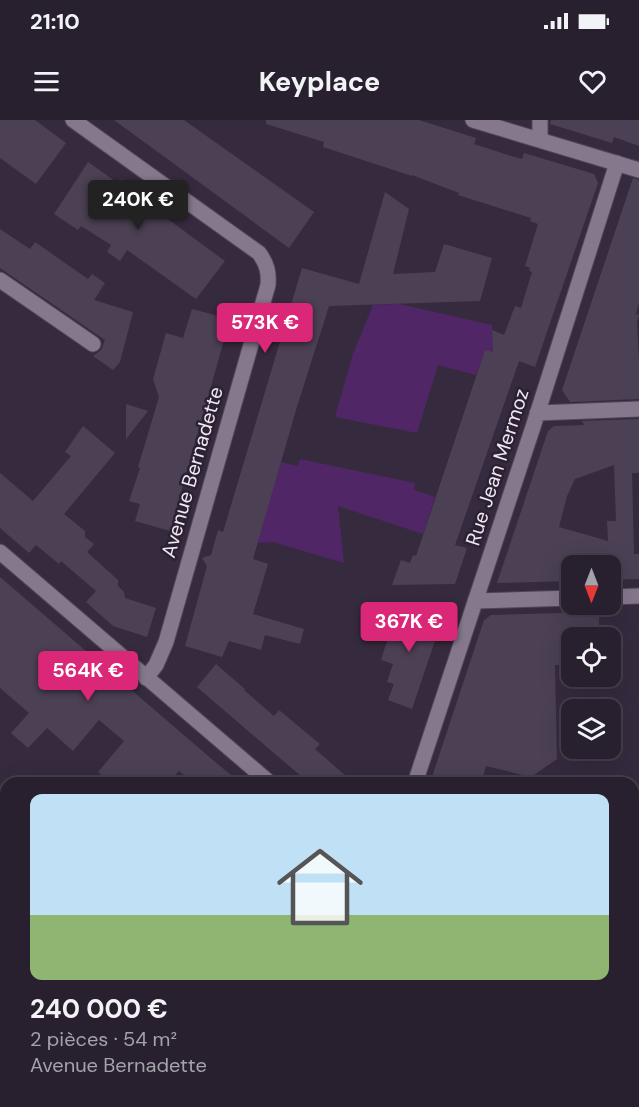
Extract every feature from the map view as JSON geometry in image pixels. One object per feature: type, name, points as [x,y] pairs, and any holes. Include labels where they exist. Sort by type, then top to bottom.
[{"type":"street","name":"Avenue Bernadette","points":[[73,120],[259,253],[267,266],[269,275],[166,642],[156,665],[146,678]]},
{"type":"street","points":[[473,120],[639,170]]},
{"type":"street","points":[[540,120],[540,140]]},
{"type":"street","name":"Rue Jean Mermoz","points":[[417,777],[617,163]]},
{"type":"street","points":[[0,280],[93,344]]},
{"type":"street","points":[[537,413],[639,409]]},
{"type":"street","points":[[0,552],[263,777]]},
{"type":"street","points":[[621,597],[639,596]]},
{"type":"street","points":[[475,602],[561,598]]},
{"type":"shaded area","points":[[399,304],[492,325],[493,352],[485,350],[476,375],[438,365],[417,433],[335,417],[353,354],[373,305]]},
{"type":"shaded area","points":[[300,459],[415,483],[414,490],[435,497],[423,534],[338,506],[344,563],[273,542],[257,543],[281,462],[298,466]]},
{"type":"building","points":[[0,120],[35,120],[66,143],[36,184],[0,158]]},
{"type":"building","points":[[114,120],[184,120],[314,212],[289,248]]},
{"type":"building","points":[[266,120],[419,120],[476,138],[474,144],[505,154],[522,159],[524,153],[594,174],[598,183],[535,367],[519,361],[455,545],[467,548],[455,584],[392,585],[401,560],[410,563],[413,555],[416,556],[485,350],[493,352],[492,330],[504,335],[515,306],[521,308],[532,272],[525,266],[538,224],[530,221],[531,218],[458,195],[459,193],[412,175],[323,147],[324,142],[266,124]]},
{"type":"building","points":[[551,120],[639,120],[639,146],[614,137],[612,143],[550,124]]},
{"type":"building","points":[[88,162],[115,181],[123,179],[124,187],[225,261],[196,299],[127,250],[120,261],[107,252],[111,245],[81,226],[78,230],[54,214]]},
{"type":"building","points":[[633,178],[639,180],[639,303],[636,314],[639,315],[637,323],[639,399],[570,402],[562,390]]},
{"type":"building","points":[[385,192],[409,209],[393,274],[435,272],[444,244],[492,258],[480,301],[329,306],[253,559],[268,564],[253,614],[304,629],[300,644],[265,635],[261,650],[229,641],[222,657],[185,646],[207,566],[202,558],[211,555],[218,530],[223,532],[302,268],[359,284]]},
{"type":"building","points":[[0,229],[30,249],[35,242],[88,279],[92,274],[105,283],[94,300],[133,312],[120,362],[113,370],[93,356],[101,350],[105,340],[0,268]]},
{"type":"building","points":[[192,309],[230,319],[170,531],[135,521],[140,504],[129,501],[159,397],[153,379],[166,333],[183,338]]},
{"type":"building","points":[[126,404],[148,411],[126,439]]},
{"type":"building","points":[[639,419],[639,473],[632,473],[634,554],[639,554],[639,579],[621,580],[621,555],[561,555],[561,581],[497,583],[548,431],[554,426],[584,425],[582,421]],"holes":[[[614,465],[616,521],[607,521],[608,541],[559,527],[567,496],[575,479]]]},
{"type":"building","points":[[83,426],[115,453],[64,514],[85,531],[85,537],[94,544],[87,552],[118,580],[118,586],[124,592],[125,598],[156,608],[147,637],[113,626],[86,602],[96,591],[61,561],[59,564],[36,545],[29,553],[0,528],[0,473],[33,501],[71,456],[65,452]]},
{"type":"building","points":[[0,577],[234,777],[186,777],[179,771],[174,777],[104,777],[98,772],[124,741],[99,720],[73,751],[47,728],[28,748],[11,733],[29,713],[0,688]]},
{"type":"building","points":[[561,613],[561,615],[599,615],[599,627],[561,627],[561,665],[555,665],[557,759],[531,777],[486,766],[483,777],[432,777],[484,620],[491,615]]},
{"type":"building","points":[[393,614],[444,614],[412,709],[388,700],[394,684],[387,682],[393,664],[381,660],[387,641],[384,640]]},
{"type":"building","points":[[216,664],[274,716],[279,710],[320,744],[315,749],[347,777],[302,777],[197,687]]}]
